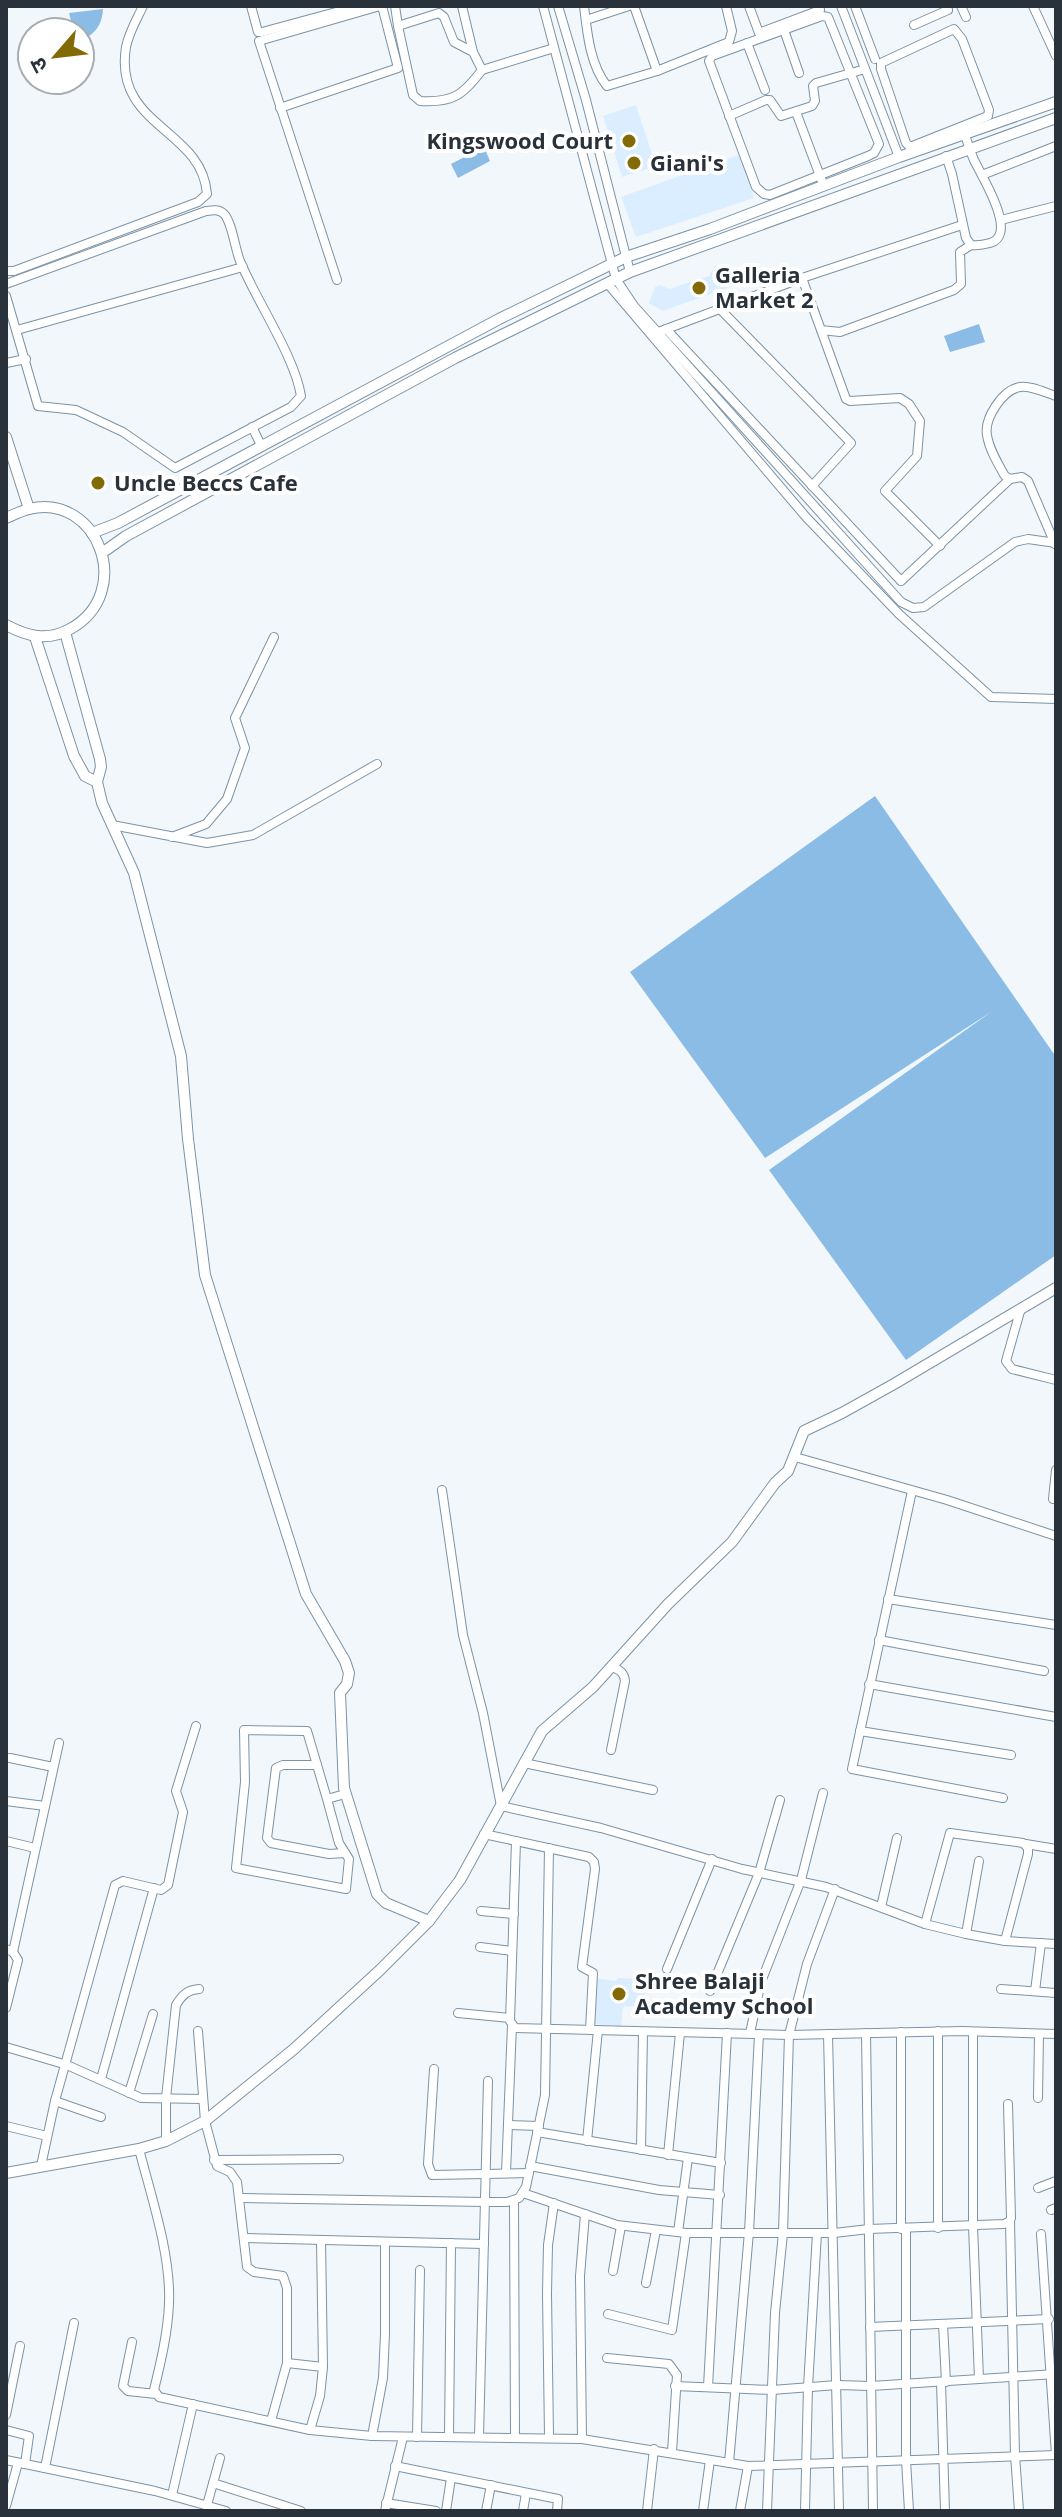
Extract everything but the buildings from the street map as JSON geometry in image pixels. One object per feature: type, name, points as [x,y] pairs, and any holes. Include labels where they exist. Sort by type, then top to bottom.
[{"type":"street","points":[[6,271],[14,271],[198,202],[207,194],[192,154],[149,119],[130,88],[126,50],[143,6]]},
{"type":"street","points":[[251,6],[255,28],[262,32],[358,6]]},
{"type":"street","points":[[280,108],[398,68],[381,6],[259,41],[280,108],[337,280]]},
{"type":"street","points":[[395,6],[413,95],[420,101],[458,96],[466,91],[482,70],[554,48]]},
{"type":"street","points":[[462,6],[473,52],[482,70]]},
{"type":"street","points":[[543,6],[612,264],[612,281],[806,517],[899,614],[991,697],[1056,699]]},
{"type":"street","points":[[558,6],[586,100],[630,272]]},
{"type":"street","points":[[584,6],[597,66],[607,86],[657,71],[729,42],[732,31],[726,6]]},
{"type":"street","points":[[586,20],[632,6],[657,71]]},
{"type":"street","points":[[749,6],[759,33],[820,10],[819,6]]},
{"type":"street","points":[[841,6],[899,157]]},
{"type":"street","points":[[855,6],[875,59]]},
{"type":"street","points":[[914,25],[943,13],[948,10],[947,6]]},
{"type":"street","points":[[961,6],[966,17]]},
{"type":"street","points":[[1033,6],[1056,56]]},
{"type":"street","points":[[398,26],[439,13],[444,17],[454,42],[473,52]]},
{"type":"street","points":[[92,533],[118,523],[532,301],[626,257],[710,229],[821,180],[878,148],[828,17],[822,16],[712,56],[709,61],[759,192],[770,195],[821,180],[899,157],[963,131],[988,116],[989,110],[962,39],[954,29],[881,63],[906,143],[910,147],[963,131],[1056,102]]},
{"type":"street","points":[[784,30],[799,73]]},
{"type":"street","points":[[747,43],[765,90]]},
{"type":"street","points":[[846,64],[861,59]]},
{"type":"street","points":[[729,116],[766,100],[770,100],[781,116],[796,112],[812,106],[815,101],[813,86],[816,83],[865,69]]},
{"type":"street","points":[[871,85],[884,79]]},
{"type":"street","points":[[570,107],[586,100]]},
{"type":"street","points":[[796,112],[821,180]]},
{"type":"street","points":[[102,553],[126,536],[455,358],[630,272],[1056,118]]},
{"type":"street","points":[[821,330],[840,332],[954,290],[961,284],[960,252],[971,245],[997,241],[1001,236],[1001,220],[963,131]]},
{"type":"street","points":[[982,175],[1056,146]]},
{"type":"street","points":[[946,156],[962,225],[971,245]]},
{"type":"street","points":[[1001,220],[1056,206]]},
{"type":"street","points":[[6,284],[214,209],[223,213],[228,221],[243,267],[286,355],[301,396],[291,407],[175,468],[123,432],[76,410],[38,406],[17,330],[10,321],[6,296]]},
{"type":"street","points":[[662,330],[802,278],[962,225]]},
{"type":"street","points":[[17,330],[243,267]]},
{"type":"street","points":[[802,278],[846,399],[900,398],[917,414],[921,428],[917,456],[885,491],[940,546]]},
{"type":"street","points":[[612,281],[901,581],[1010,479],[1022,477],[1028,481],[1056,544]]},
{"type":"street","points":[[720,309],[851,443],[812,486]]},
{"type":"street","points":[[662,330],[901,602],[913,608],[924,607],[1015,542],[1028,539],[1056,544]]},
{"type":"street","points":[[6,363],[26,359]]},
{"type":"street","points":[[1010,479],[997,462],[987,435],[987,426],[995,408],[1005,396],[1019,387],[1056,396]]},
{"type":"street","points":[[252,427],[261,445]]},
{"type":"street","points":[[288,430],[295,446]]},
{"type":"street","points":[[6,437],[29,509]]},
{"type":"street","points":[[6,517],[29,509],[47,508],[72,516],[92,533],[102,553],[105,569],[104,584],[91,612],[65,632],[35,637],[6,625]]},
{"type":"street","points":[[65,632],[100,759],[97,782],[102,803],[134,873],[181,1056],[205,1275],[306,1594],[349,1673],[347,1684],[340,1693],[345,1794],[377,1894],[386,1903],[429,1921]]},
{"type":"street","points":[[35,637],[74,756],[85,776],[97,782]]},
{"type":"street","points":[[172,837],[206,824],[227,799],[245,748],[235,718],[274,637]]},
{"type":"street","points":[[112,825],[207,843],[253,835],[377,764]]},
{"type":"street","points":[[6,2173],[139,2149],[166,2141],[205,2121],[294,2049],[429,1921],[460,1880],[542,1731],[593,1687],[668,1604],[732,1542],[775,1483],[788,1471],[804,1431],[882,1391],[1056,1288]]},
{"type":"street","points":[[1022,1308],[1007,1364],[1012,1369],[1056,1380]]},
{"type":"street","points":[[795,1457],[1006,1517],[1056,1536]]},
{"type":"street","points":[[1053,1499],[1056,1470]]},
{"type":"street","points":[[442,1490],[463,1635],[483,1713],[501,1806]]},
{"type":"street","points":[[912,1491],[852,1769],[1003,1798]]},
{"type":"street","points":[[888,1599],[1056,1625]]},
{"type":"street","points":[[879,1640],[1044,1671]]},
{"type":"street","points":[[611,1666],[621,1671],[625,1681],[611,1750]]},
{"type":"street","points":[[869,1684],[1056,1717]]},
{"type":"street","points":[[41,2166],[55,2101],[115,1885],[123,1881],[161,1890],[168,1885],[183,1812],[176,1791],[196,1726]]},
{"type":"street","points":[[244,1730],[307,1731],[317,1765],[339,1843],[349,1859],[346,1889],[236,1868],[245,1782],[244,1730]]},
{"type":"street","points":[[860,1731],[1011,1755]]},
{"type":"street","points":[[6,2008],[18,1966],[18,1960],[9,1950],[59,1743]]},
{"type":"street","points":[[10,1758],[53,1767]]},
{"type":"street","points":[[524,1763],[653,1790]]},
{"type":"street","points":[[317,1765],[283,1765],[276,1768],[267,1838],[271,1843],[329,1854],[345,1853]]},
{"type":"street","points":[[729,2463],[749,2232],[755,2033],[761,1982],[801,1880],[823,1793]]},
{"type":"street","points":[[327,1799],[345,1794]]},
{"type":"street","points":[[710,1991],[759,1873],[780,1800]]},
{"type":"street","points":[[6,1801],[45,1806]]},
{"type":"street","points":[[501,1806],[601,1828],[759,1873],[835,1889],[925,1924],[1005,1941],[1056,1944]]},
{"type":"street","points":[[925,1924],[950,1833],[1056,1849]]},
{"type":"street","points":[[484,1834],[589,1857],[594,1862],[582,1967],[593,1973],[594,2030],[587,2141]]},
{"type":"street","points":[[881,1907],[897,1838]]},
{"type":"street","points":[[6,1841],[35,1848]]},
{"type":"street","points":[[506,2173],[516,1841]]},
{"type":"street","points":[[1005,1941],[1028,1854],[1026,1844]]},
{"type":"street","points":[[240,2198],[485,2202],[514,2201],[523,2193],[545,2095],[549,1848]]},
{"type":"street","points":[[667,1969],[712,1859]]},
{"type":"street","points":[[966,1934],[979,1861]]},
{"type":"street","points":[[101,2079],[154,1888]]},
{"type":"street","points":[[767,2511],[775,2313],[783,2233],[789,2035],[807,1964],[835,1889]]},
{"type":"street","points":[[481,1911],[514,1914]]},
{"type":"street","points":[[1035,1991],[1041,1943]]},
{"type":"street","points":[[480,1947],[512,1951]]},
{"type":"street","points":[[166,2141],[166,2098],[176,2005],[181,1996],[199,1989]]},
{"type":"street","points":[[1001,1989],[1056,1993]]},
{"type":"street","points":[[458,2013],[511,2021]]},
{"type":"street","points":[[129,2093],[153,2014]]},
{"type":"street","points":[[511,2021],[515,2028],[680,2033],[789,2035],[938,2031],[1056,2034]]},
{"type":"street","points":[[198,2031],[205,2121],[214,2160],[220,2169],[235,2176],[249,2270],[279,2274],[286,2281],[287,2363],[271,2421]]},
{"type":"street","points":[[938,2031],[938,2228]]},
{"type":"street","points":[[641,2150],[643,2032]]},
{"type":"street","points":[[901,2032],[909,2511]]},
{"type":"street","points":[[973,2032],[973,2226],[979,2379]]},
{"type":"street","points":[[668,2155],[680,2033]]},
{"type":"street","points":[[708,2387],[727,2033]]},
{"type":"street","points":[[866,2033],[873,2511]]},
{"type":"street","points":[[828,2034],[839,2511]]},
{"type":"street","points":[[1038,2098],[1039,2034]]},
{"type":"street","points":[[6,2047],[67,2065],[141,2098],[203,2099]]},
{"type":"street","points":[[434,2069],[429,2171],[436,2176],[529,2170],[720,2195]]},
{"type":"street","points":[[479,2437],[488,2081]]},
{"type":"street","points":[[55,2101],[101,2117]]},
{"type":"street","points":[[1008,2104],[1015,2455],[1019,2511]]},
{"type":"street","points":[[508,2125],[721,2163]]},
{"type":"street","points":[[6,2126],[47,2136]]},
{"type":"street","points":[[139,2149],[169,2279],[169,2303],[154,2390],[156,2394]]},
{"type":"street","points":[[608,2314],[672,2330],[688,2158]]},
{"type":"street","points":[[214,2160],[339,2159]]},
{"type":"street","points":[[1038,2188],[1056,2181]]},
{"type":"street","points":[[523,2193],[621,2226],[682,2233],[834,2233],[1004,2224],[1010,2221]]},
{"type":"street","points":[[514,2201],[515,2437]]},
{"type":"street","points":[[549,2437],[548,2245],[554,2203]]},
{"type":"street","points":[[582,2439],[580,2276],[585,2214]]},
{"type":"street","points":[[613,2271],[621,2226]]},
{"type":"street","points":[[646,2283],[656,2230]]},
{"type":"street","points":[[805,2511],[817,2233]]},
{"type":"street","points":[[132,2342],[123,2386],[128,2391],[156,2394],[310,2430],[372,2436],[582,2439],[748,2466],[1056,2455],[1054,2374],[1041,2234]]},
{"type":"street","points":[[244,2238],[484,2244]]},
{"type":"street","points":[[310,2430],[320,2396],[323,2367],[321,2240]]},
{"type":"street","points":[[372,2436],[383,2378],[385,2242]]},
{"type":"street","points":[[449,2437],[451,2243]]},
{"type":"street","points":[[417,2437],[420,2270]]},
{"type":"street","points":[[870,2327],[1049,2319]]},
{"type":"street","points":[[45,2468],[74,2323]]},
{"type":"street","points":[[943,2324],[945,2511]]},
{"type":"street","points":[[6,2415],[20,2346]]},
{"type":"street","points":[[607,2358],[669,2364],[677,2375],[672,2452]]},
{"type":"street","points":[[287,2363],[323,2367]]},
{"type":"street","points":[[675,2386],[772,2390],[1054,2374]]},
{"type":"street","points":[[172,2495],[193,2404]]},
{"type":"street","points":[[6,2430],[29,2436],[6,2506]]},
{"type":"street","points":[[403,2437],[386,2507],[436,2511]]},
{"type":"street","points":[[647,2511],[654,2449]]},
{"type":"street","points":[[203,2507],[220,2458]]},
{"type":"street","points":[[6,2460],[172,2495],[203,2507],[226,2511]]},
{"type":"street","points":[[703,2511],[710,2460]]},
{"type":"street","points":[[395,2466],[558,2499],[557,2511]]},
{"type":"street","points":[[740,2511],[748,2466]]},
{"type":"street","points":[[446,2511],[451,2478]]},
{"type":"street","points":[[213,2483],[301,2511]]},
{"type":"street","points":[[486,2511],[491,2485]]},
{"type":"street","points":[[523,2511],[526,2493]]},
{"type":"shaded area","name":"Kingswood Court","points":[[636,105],[656,166],[622,177],[603,116]]},
{"type":"shaded area","points":[[741,154],[754,198],[636,237],[621,197]]},
{"type":"shaded area","name":"Galleria Market 2","points":[[715,266],[735,273],[730,287],[663,311],[649,303],[655,287],[660,285],[669,289],[709,276]]},
{"type":"shaded area","name":"Shree Balaji Academy School","points":[[594,1978],[616,1981],[618,1978],[646,1979],[644,2007],[623,2006],[621,2026],[593,2024]]},
{"type":"water","points":[[103,9],[96,30],[96,16],[70,16],[69,13]]},
{"type":"water","points":[[484,147],[490,161],[458,178],[451,164]]},
{"type":"water","points":[[979,324],[985,342],[950,352],[944,336]]},
{"type":"water","points":[[875,796],[1056,1057],[1056,1255],[906,1360],[769,1170],[991,1012],[765,1158],[630,972]]},
{"type":"place","name":"Kingswood Court","points":[[629,141]]},
{"type":"place","name":"Giani's","points":[[634,163]]},
{"type":"place","name":"Galleria Market 2","points":[[699,288]]},
{"type":"place","name":"Uncle Beccs Cafe","points":[[98,483]]},
{"type":"place","name":"Shree Balaji Academy School","points":[[619,1994]]}]
